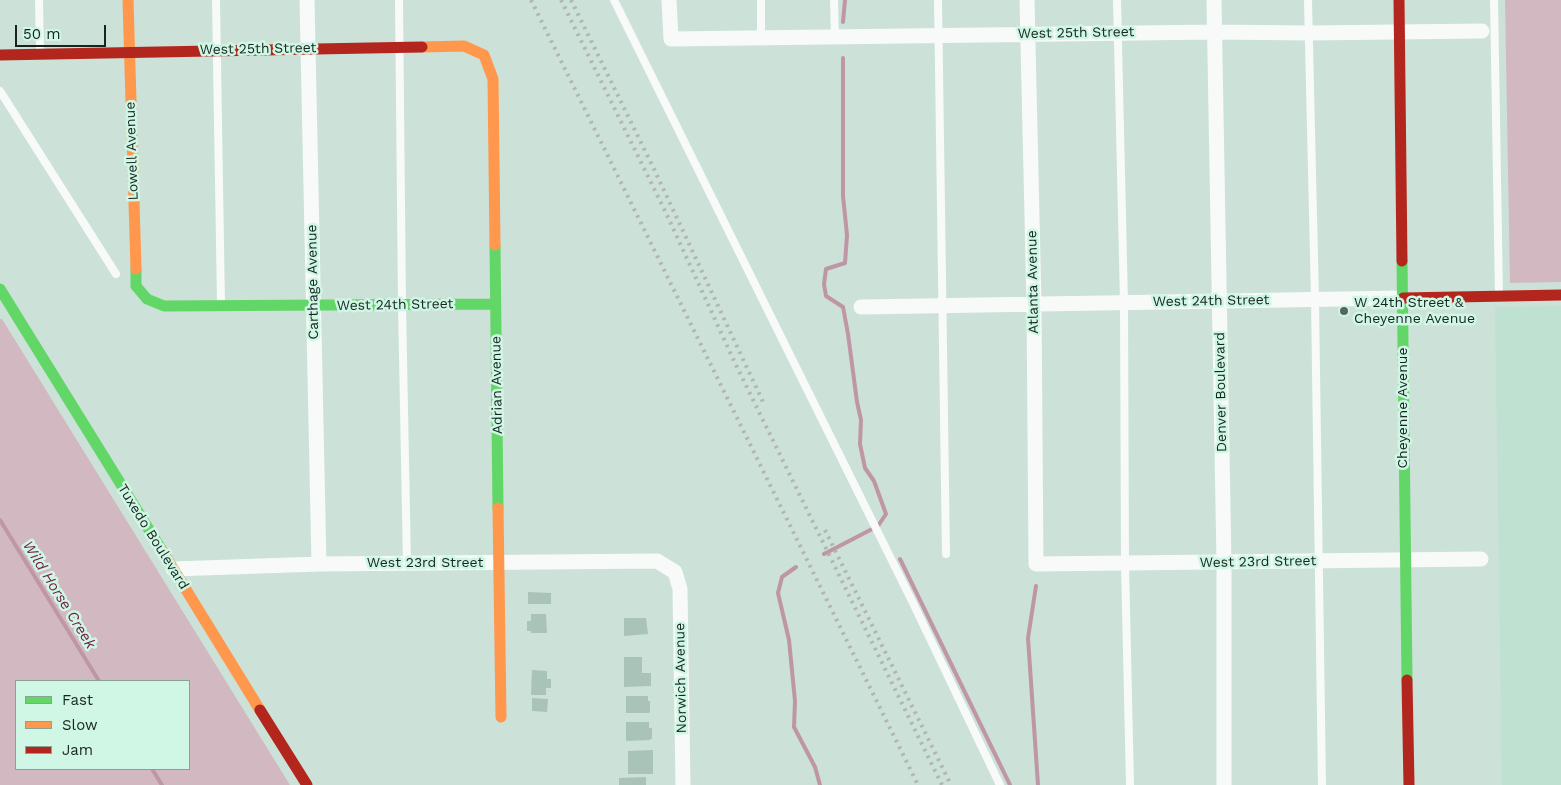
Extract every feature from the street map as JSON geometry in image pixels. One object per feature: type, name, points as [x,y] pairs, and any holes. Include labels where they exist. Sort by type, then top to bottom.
[{"type":"street","name":"Lowell Avenue","points":[[128,0],[136,286],[147,299]]},
{"type":"street","name":"Carthage Avenue","points":[[307,0],[319,564]]},
{"type":"street","name":"West 25th Street","points":[[670,0],[670,39],[1215,32],[1482,32]]},
{"type":"street","name":"Atlanta Avenue","points":[[1027,0],[1034,303],[1036,564]]},
{"type":"street","name":"Denver Boulevard","points":[[1214,0],[1224,563],[1224,785]]},
{"type":"street","name":"Cheyenne Avenue","points":[[1399,0],[1409,785]]},
{"type":"street","name":"West 25th Street","points":[[0,55],[464,46],[484,55]]},
{"type":"street","name":"Adrian Avenue","points":[[484,55],[493,79],[501,717]]},
{"type":"street","name":"Tuxedo Boulevard","points":[[0,289],[4,303],[307,785]]},
{"type":"street","name":"West 24th Street","points":[[861,307],[1561,295]]},
{"type":"street","name":"West 24th Street","points":[[147,299],[164,306],[495,304]]},
{"type":"street","name":"West 23rd Street","points":[[1036,564],[1481,559]]},
{"type":"street","name":"West 23rd Street","points":[[172,569],[319,564],[657,561],[675,572]]},
{"type":"street","name":"Norwich Avenue","points":[[675,572],[680,589],[683,785]]},
{"type":"lane","points":[[39,0],[40,54]]},
{"type":"lane","points":[[216,0],[222,306]]},
{"type":"lane","points":[[398,0],[407,564]]},
{"type":"lane","points":[[614,0],[878,536],[913,603],[1000,785]]},
{"type":"lane","points":[[761,0],[761,38]]},
{"type":"lane","points":[[834,0],[834,37]]},
{"type":"lane","points":[[938,0],[946,554]]},
{"type":"lane","points":[[1117,0],[1124,302],[1125,564],[1130,785]]},
{"type":"lane","points":[[1308,0],[1315,300],[1322,785]]},
{"type":"lane","points":[[1494,0],[1499,296]]},
{"type":"lane","points":[[0,91],[116,274]]},
{"type":"shaded area","points":[[1505,0],[1561,0],[1561,282],[1510,283]]},
{"type":"shaded area","points":[[1561,306],[1561,785],[1502,785],[1495,307]]},
{"type":"shaded area","points":[[0,319],[2,319],[290,785],[0,785]]},
{"type":"building","points":[[528,592],[551,593],[551,604],[528,604]]},
{"type":"building","points":[[531,614],[546,614],[547,633],[531,633],[531,631],[527,631],[527,621],[531,621]]},
{"type":"building","points":[[624,618],[646,618],[648,634],[624,636]]},
{"type":"building","points":[[624,657],[642,657],[642,673],[651,673],[651,686],[624,687]]},
{"type":"building","points":[[532,670],[547,671],[547,679],[551,679],[551,688],[546,688],[546,695],[531,695]]},
{"type":"building","points":[[626,696],[648,696],[650,712],[626,713]]},
{"type":"building","points":[[532,698],[548,699],[547,712],[532,711]]},
{"type":"building","points":[[626,722],[649,722],[649,728],[652,728],[652,739],[626,741]]},
{"type":"building","points":[[653,750],[653,774],[628,774],[628,751]]},
{"type":"building","points":[[646,777],[646,785],[619,785],[619,778]]},
{"type":"waterway","points":[[843,22],[845,0]]},
{"type":"waterway","points":[[824,554],[878,526],[886,514],[874,481],[865,468],[860,444],[861,420],[843,307],[826,296],[824,284],[826,269],[845,263],[847,235],[843,196],[843,58]]},
{"type":"waterway","name":"Wild Horse Creek","points":[[0,520],[98,680]]},
{"type":"waterway","points":[[900,559],[1010,785]]},
{"type":"waterway","points":[[796,567],[782,577],[778,593],[789,640],[795,701],[794,727],[815,767],[820,785]]},
{"type":"waterway","points":[[1036,586],[1028,638],[1038,785]]},
{"type":"waterway","name":"Wild Horse Creek","points":[[153,770],[162,785]]},
{"type":"railway","points":[[531,0],[918,785]]},
{"type":"railway","points":[[561,0],[666,213],[735,363],[942,785]]},
{"type":"railway","points":[[571,0],[654,169],[764,404]]},
{"type":"railway","points":[[825,530],[951,785]]},
{"type":"traffic: fast","points":[[495,245],[498,508]]},
{"type":"traffic: fast","points":[[1402,261],[1407,680]]},
{"type":"traffic: fast","points":[[136,269],[136,286],[147,299],[164,306],[495,304]]},
{"type":"traffic: fast","points":[[0,289],[161,549]]},
{"type":"traffic: slow","points":[[128,0],[136,269]]},
{"type":"traffic: slow","points":[[422,47],[464,46],[484,55],[493,79],[495,245]]},
{"type":"traffic: slow","points":[[498,508],[501,717]]},
{"type":"traffic: slow","points":[[161,549],[260,710]]},
{"type":"traffic: jam","points":[[1399,0],[1402,261]]},
{"type":"traffic: jam","points":[[0,55],[422,47]]},
{"type":"traffic: jam","points":[[1403,298],[1561,295]]},
{"type":"traffic: jam","points":[[1407,680],[1409,785]]},
{"type":"traffic: jam","points":[[260,710],[307,785]]},
{"type":"place","name":"W 24th Street & Cheyenne Avenue","points":[[1344,311]]}]
